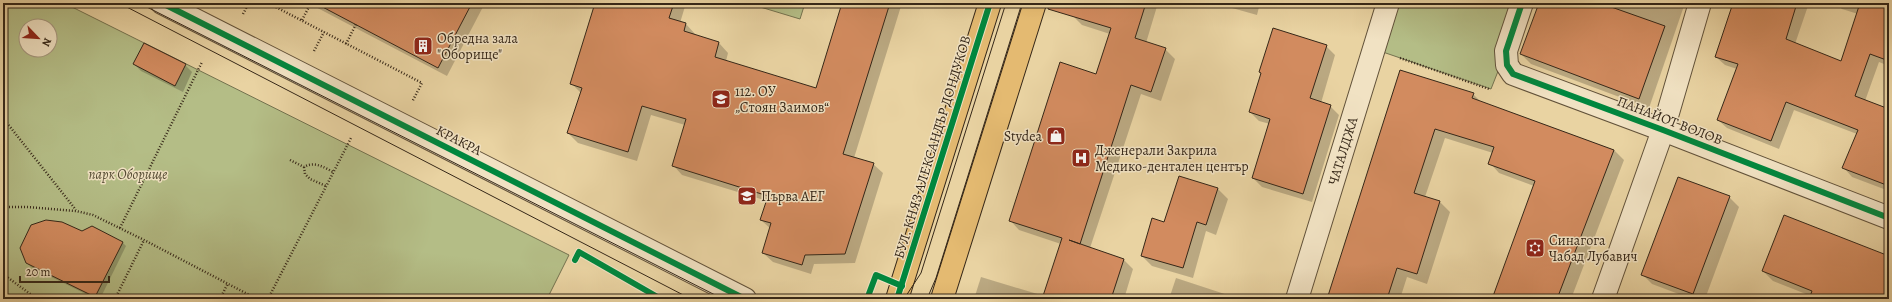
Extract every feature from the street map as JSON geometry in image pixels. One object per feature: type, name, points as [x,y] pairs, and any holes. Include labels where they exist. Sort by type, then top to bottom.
[{"type":"main road","name":"БУЛ. КНЯЗ АЛЕКСАНДЪР ДОНДУКОВ","points":[[897,299],[990,3]]},
{"type":"main road","points":[[942,299],[1035,3]]},
{"type":"street","name":"КРАКРА","points":[[162,3],[745,299]]},
{"type":"street","name":"ЧАТАЛДЖА","points":[[1297,299],[1388,3]]},
{"type":"street","points":[[1513,74],[1506,65],[1506,51],[1522,3]]},
{"type":"street","points":[[1603,299],[1663,130],[1700,3]]},
{"type":"street","name":"ПАНАЙОТ ВОЛОВ","points":[[1513,74],[1663,130],[1889,218]]},
{"type":"path","points":[[235,3],[241,6],[242,3]]},
{"type":"path","points":[[243,14],[249,3]]},
{"type":"path","points":[[268,3],[422,83],[412,102]]},
{"type":"path","points":[[302,20],[311,3]]},
{"type":"path","points":[[346,44],[356,24]]},
{"type":"path","points":[[314,51],[324,32]]},
{"type":"path","points":[[1374,50],[1490,89],[1513,74]]},
{"type":"path","points":[[120,228],[202,62]]},
{"type":"path","points":[[3,118],[76,210]]},
{"type":"path","points":[[268,299],[351,138]]},
{"type":"path","points":[[290,160],[304,167]]},
{"type":"path","points":[[304,167],[309,164],[318,165],[333,172]]},
{"type":"path","points":[[304,167],[305,174],[310,179],[326,186]]},
{"type":"path","points":[[3,207],[76,210],[93,215],[228,283],[256,299]]},
{"type":"path","points":[[117,298],[144,240]]},
{"type":"path","points":[[575,260],[579,252]]},
{"type":"path","points":[[3,274],[37,299]]},
{"type":"path","points":[[220,299],[228,283]]},
{"type":"green space","name":"парк Оборище","points":[[3,3],[64,3],[569,255],[547,299],[3,299]]},
{"type":"green space","points":[[747,3],[805,3],[800,19]]},
{"type":"green space","points":[[1388,3],[1522,3],[1506,51],[1491,89],[1374,49]]},
{"type":"building","name":"Обредна зала \"Оборище\"","points":[[315,3],[472,3],[438,68]]},
{"type":"building","points":[[595,3],[674,3],[669,18],[686,23],[684,31],[719,42],[715,57],[816,88],[842,3],[890,3],[843,154],[874,163],[845,254],[805,255],[802,265],[762,253],[771,223],[760,220],[768,196],[672,166],[686,119],[642,106],[628,152],[567,133],[582,88],[570,84]]},
{"type":"building","points":[[1049,3],[1146,3],[1135,38],[1166,48],[1151,92],[1131,85],[1080,244],[1124,259],[1111,299],[1042,299],[1062,238],[1009,221],[1060,62],[1096,74],[1111,28],[1048,9]]},
{"type":"building","points":[[1539,3],[1600,3],[1665,26],[1639,99],[1520,54]]},
{"type":"building","points":[[1733,3],[1797,3],[1786,39],[1841,61],[1860,3],[1889,3],[1889,61],[1870,54],[1855,96],[1889,109],[1889,186],[1842,168],[1858,130],[1786,102],[1771,141],[1717,120],[1738,64],[1715,57]]},
{"type":"building","points":[[1273,28],[1327,45],[1310,98],[1331,105],[1303,194],[1252,178],[1270,119],[1249,112],[1261,73],[1259,72]]},
{"type":"building","points":[[144,43],[186,64],[175,86],[133,64]]},
{"type":"building","points":[[1400,70],[1474,93],[1472,98],[1614,150],[1557,299],[1492,299],[1535,181],[1488,164],[1494,147],[1435,129],[1414,193],[1440,201],[1417,274],[1397,268],[1387,299],[1327,299]]},
{"type":"building","points":[[1179,176],[1218,188],[1206,225],[1197,222],[1183,268],[1141,256],[1152,218],[1164,222]]},
{"type":"building","points":[[1678,177],[1730,196],[1693,294],[1641,275]]},
{"type":"building","points":[[1784,215],[1889,256],[1889,299],[1809,299],[1812,291],[1762,271]]},
{"type":"building","points":[[46,220],[62,222],[82,231],[92,226],[123,242],[95,297],[26,263],[20,248],[31,225]]},
{"type":"tram line","points":[[119,3],[691,299]]},
{"type":"tram line","points":[[139,3],[723,299]]},
{"type":"tram line","points":[[904,299],[921,273],[1006,3]]},
{"type":"tram line","points":[[927,299],[936,278],[1022,3]]},
{"type":"cycle path","points":[[162,3],[745,299]]},
{"type":"cycle path","points":[[897,299],[990,3]]},
{"type":"cycle path","points":[[1522,3],[1506,51],[1507,65],[1513,74],[1663,130],[1889,218]]},
{"type":"cycle path","points":[[575,260],[579,252],[661,299]]},
{"type":"cycle path","points":[[867,299],[876,275],[902,286]]},
{"type":"place","name":"Обредна зала \"Оборище\"","points":[[423,46]]},
{"type":"place","name":"112. ОУ „Стоян Заимов“","points":[[721,99]]},
{"type":"place","name":"Stydea","points":[[1056,136]]},
{"type":"place","name":"Дженерали Закрила Медико-дентален център","points":[[1081,158]]},
{"type":"place","name":"Първа АЕГ","points":[[747,196]]},
{"type":"place","name":"Синагога Чабад Лубавич","points":[[1535,248]]}]
